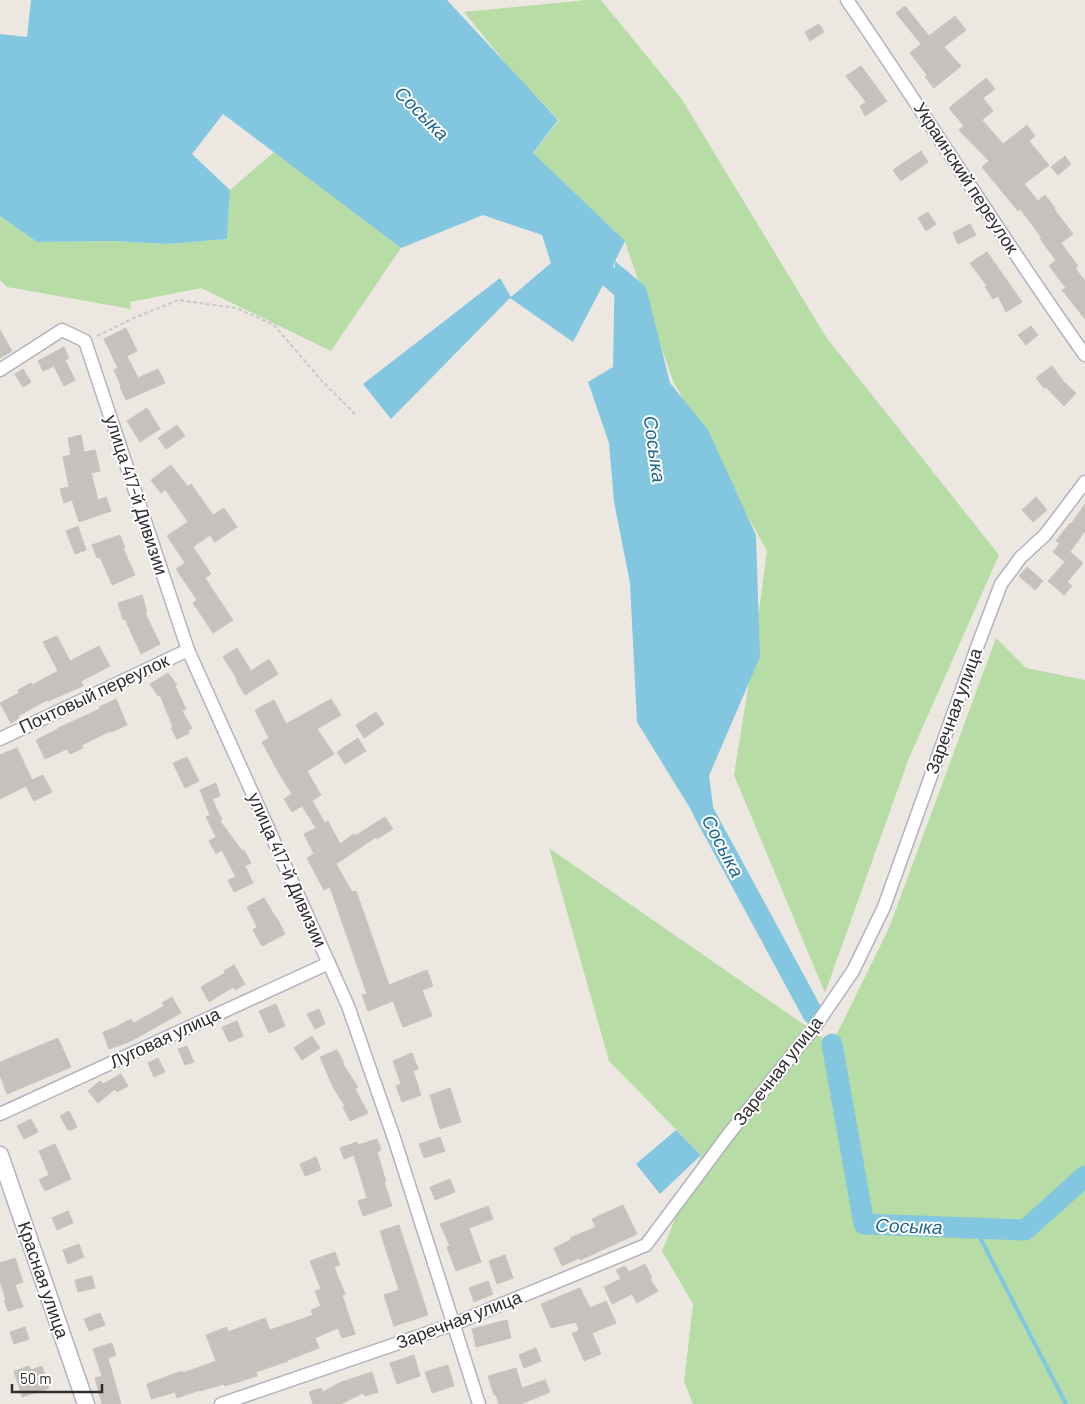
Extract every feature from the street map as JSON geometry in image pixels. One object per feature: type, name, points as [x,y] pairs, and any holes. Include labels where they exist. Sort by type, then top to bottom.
[{"type":"street","name":"Украинский переулок","points":[[847,0],[1085,355]]},
{"type":"street","points":[[0,370],[62,330],[85,341]]},
{"type":"street","name":"улица 417-й Дивизии","points":[[85,341],[188,650],[348,1006],[395,1141],[478,1404]]},
{"type":"street","name":"Заречная улица","points":[[221,1404],[454,1324],[646,1245],[728,1135],[816,1025],[853,971],[884,907],[1001,584],[1021,557],[1045,535],[1085,482]]},
{"type":"street","name":"Почтовый переулок","points":[[0,738],[188,650]]},
{"type":"street","name":"Луговая улица","points":[[0,1114],[329,963]]},
{"type":"street","name":"Красная улица","points":[[0,1155],[86,1404]]},
{"type":"path","points":[[85,341],[178,300],[236,308],[274,325],[322,381],[357,416]]},
{"type":"green space","points":[[601,0],[681,98],[826,337],[999,555],[909,758],[825,993],[734,775],[767,551],[673,381],[625,242],[532,155],[559,120],[512,71],[464,12]]},
{"type":"green space","points":[[274,152],[401,248],[331,351],[201,288],[130,302],[131,309],[7,287],[0,280],[0,216],[37,242],[115,241],[167,244],[227,239],[230,190]]},
{"type":"green space","points":[[996,638],[1026,668],[1085,680],[1085,1404],[693,1404],[684,1382],[693,1304],[662,1251],[701,1155],[609,1061],[549,848],[832,1044],[889,928]]},
{"type":"water","points":[[31,0],[447,0],[558,120],[533,153],[625,241],[615,261],[646,287],[670,383],[708,430],[756,535],[760,657],[693,813],[637,722],[630,583],[614,502],[609,443],[588,382],[613,367],[615,262],[573,342],[510,298],[391,419],[363,384],[500,278],[511,297],[551,263],[542,235],[483,215],[401,248],[223,114],[192,154],[230,190],[227,239],[167,244],[115,241],[37,242],[0,216],[0,34],[27,37]]},
{"type":"water","points":[[676,1130],[701,1155],[660,1194],[636,1164]]},
{"type":"building","points":[[905,6],[929,36],[955,16],[966,30],[944,47],[961,66],[934,88],[925,77],[927,75],[910,53],[921,44],[896,13]]},
{"type":"building","points":[[819,24],[824,32],[810,41],[805,32]]},
{"type":"building","points":[[861,66],[887,101],[865,116],[860,106],[866,102],[846,76]]},
{"type":"building","points":[[986,78],[995,89],[983,98],[993,111],[982,120],[1003,144],[1027,125],[1035,136],[1029,141],[1049,165],[1024,184],[1038,201],[1045,195],[1073,234],[1061,243],[1078,266],[1075,268],[1085,281],[1085,319],[1062,290],[1066,288],[1049,266],[1056,260],[1040,239],[1042,238],[1020,209],[1018,211],[982,167],[989,161],[959,130],[964,126],[949,108]]},
{"type":"building","points":[[921,151],[928,162],[901,181],[893,170]]},
{"type":"building","points":[[1065,156],[1071,164],[1058,175],[1051,167]]},
{"type":"building","points":[[928,212],[936,224],[926,231],[918,218]]},
{"type":"building","points":[[970,224],[976,235],[958,244],[953,233]]},
{"type":"building","points":[[987,252],[1022,302],[1006,312],[998,296],[993,299],[985,287],[987,286],[970,263]]},
{"type":"building","points":[[1031,326],[1038,335],[1026,345],[1018,335]]},
{"type":"building","points":[[126,328],[137,351],[127,356],[138,378],[158,369],[165,383],[126,400],[114,370],[118,368],[104,339]]},
{"type":"building","points":[[0,330],[12,351],[0,358]]},
{"type":"building","points":[[64,347],[69,358],[65,360],[75,380],[64,386],[54,366],[43,371],[38,361]]},
{"type":"building","points":[[1052,366],[1064,382],[1076,393],[1064,406],[1036,378]]},
{"type":"building","points":[[23,369],[31,382],[23,387],[15,374]]},
{"type":"building","points":[[147,408],[160,429],[140,442],[127,421]]},
{"type":"building","points":[[177,425],[185,436],[166,449],[158,438]]},
{"type":"building","points":[[81,435],[84,452],[95,450],[100,471],[91,473],[98,500],[106,497],[111,511],[79,522],[72,500],[64,503],[60,489],[69,487],[63,457],[71,455],[68,438]]},
{"type":"building","points":[[171,465],[188,487],[191,484],[213,515],[224,508],[237,527],[215,542],[210,535],[193,547],[211,574],[205,578],[233,620],[213,633],[193,603],[197,600],[176,569],[185,563],[167,536],[188,522],[165,489],[161,493],[151,480]]},
{"type":"building","points":[[1036,497],[1047,510],[1033,522],[1022,510]]},
{"type":"building","points":[[1085,504],[1085,531],[1070,552],[1083,563],[1067,582],[1072,586],[1064,595],[1048,581],[1065,562],[1053,552],[1060,543],[1056,541]]},
{"type":"building","points":[[78,526],[86,550],[75,554],[66,531]]},
{"type":"building","points":[[120,535],[125,548],[123,548],[135,575],[112,585],[100,557],[97,558],[92,545]]},
{"type":"building","points":[[1027,567],[1043,581],[1035,590],[1019,576]]},
{"type":"building","points":[[142,595],[147,612],[145,613],[160,644],[141,654],[125,619],[123,620],[118,603]]},
{"type":"building","points":[[57,636],[70,661],[99,646],[110,666],[81,681],[83,686],[47,700],[18,716],[19,718],[11,723],[0,703],[19,693],[18,690],[58,671],[43,642]]},
{"type":"building","points":[[237,648],[251,671],[269,659],[278,674],[245,695],[223,657]]},
{"type":"building","points":[[168,673],[177,685],[175,686],[186,709],[182,711],[192,728],[188,731],[189,733],[177,739],[171,728],[173,727],[160,695],[158,696],[150,684]]},
{"type":"building","points":[[116,699],[127,725],[82,745],[83,748],[70,754],[67,749],[45,759],[36,740],[100,709],[99,707]]},
{"type":"building","points":[[331,699],[341,715],[317,729],[334,754],[307,771],[321,795],[312,801],[325,823],[328,821],[340,844],[385,817],[393,829],[377,839],[376,837],[336,864],[352,892],[356,891],[389,985],[427,970],[433,986],[422,990],[432,1016],[403,1027],[393,1001],[368,1011],[362,995],[367,994],[330,887],[324,890],[307,858],[314,854],[304,834],[316,828],[302,806],[292,812],[284,799],[292,794],[262,742],[269,738],[255,710],[274,700],[286,724]]},
{"type":"building","points":[[376,712],[384,724],[364,738],[356,725]]},
{"type":"building","points":[[358,738],[366,751],[345,764],[337,752]]},
{"type":"building","points":[[17,748],[32,780],[43,775],[52,792],[34,801],[26,786],[0,799],[0,755]]},
{"type":"building","points":[[187,757],[199,781],[185,788],[173,763]]},
{"type":"building","points":[[216,783],[220,796],[212,799],[222,820],[220,821],[242,851],[244,850],[251,863],[245,866],[253,883],[234,892],[228,880],[236,877],[222,850],[216,854],[209,841],[216,837],[206,817],[210,815],[200,790]]},
{"type":"building","points":[[264,898],[285,934],[262,946],[253,930],[257,927],[247,907]]},
{"type":"building","points":[[234,965],[245,984],[235,990],[233,987],[209,1002],[201,987],[225,973],[224,971]]},
{"type":"building","points":[[172,997],[181,1013],[131,1041],[109,1049],[103,1032],[131,1019],[134,1023],[164,1006],[162,1003]]},
{"type":"building","points":[[276,1004],[285,1026],[269,1033],[259,1011]]},
{"type":"building","points":[[319,1009],[325,1024],[315,1029],[307,1014]]},
{"type":"building","points":[[237,1021],[243,1036],[229,1042],[222,1027]]},
{"type":"building","points":[[312,1036],[320,1048],[302,1060],[294,1048]]},
{"type":"building","points":[[58,1038],[71,1067],[7,1094],[0,1075],[0,1062]]},
{"type":"building","points":[[187,1046],[194,1062],[185,1065],[178,1049]]},
{"type":"building","points":[[337,1050],[344,1063],[342,1063],[358,1087],[355,1089],[368,1113],[350,1121],[343,1107],[345,1106],[334,1089],[320,1057]]},
{"type":"building","points":[[412,1053],[418,1069],[413,1071],[421,1095],[402,1102],[396,1086],[401,1084],[393,1061]]},
{"type":"building","points":[[158,1058],[165,1072],[154,1077],[148,1063]]},
{"type":"building","points":[[121,1074],[128,1086],[117,1092],[115,1089],[98,1103],[88,1091],[100,1081],[103,1084]]},
{"type":"building","points":[[450,1088],[461,1122],[440,1129],[430,1095]]},
{"type":"building","points":[[69,1111],[77,1127],[72,1130],[68,1130],[60,1116]]},
{"type":"building","points":[[31,1119],[38,1132],[24,1139],[17,1126]]},
{"type":"building","points":[[440,1137],[445,1151],[424,1158],[419,1144]]},
{"type":"building","points":[[377,1139],[381,1150],[377,1152],[392,1206],[363,1216],[358,1201],[367,1198],[354,1155],[344,1159],[340,1148],[357,1142],[358,1145]]},
{"type":"building","points":[[55,1144],[71,1179],[45,1191],[39,1180],[49,1175],[39,1151]]},
{"type":"building","points":[[316,1157],[321,1170],[305,1176],[300,1164]]},
{"type":"building","points":[[450,1179],[455,1192],[435,1200],[430,1187]]},
{"type":"building","points":[[623,1205],[637,1234],[580,1260],[579,1258],[562,1266],[554,1248],[571,1240],[570,1238],[596,1227],[592,1219]]},
{"type":"building","points":[[488,1206],[493,1219],[469,1228],[481,1262],[456,1271],[447,1247],[450,1246],[440,1224]]},
{"type":"building","points":[[68,1211],[73,1223],[57,1230],[52,1218]]},
{"type":"building","points":[[399,1225],[428,1315],[394,1326],[384,1295],[399,1290],[380,1231]]},
{"type":"building","points":[[79,1244],[84,1257],[68,1264],[63,1250]]},
{"type":"building","points":[[335,1252],[340,1265],[334,1267],[345,1294],[342,1295],[355,1334],[342,1338],[338,1328],[315,1338],[319,1348],[256,1372],[257,1376],[225,1386],[224,1384],[200,1390],[177,1398],[175,1392],[151,1399],[147,1384],[216,1361],[206,1335],[227,1327],[228,1332],[265,1318],[270,1330],[313,1315],[311,1310],[321,1306],[315,1291],[321,1289],[310,1261]]},
{"type":"building","points":[[505,1255],[513,1278],[497,1284],[489,1261]]},
{"type":"building","points":[[15,1258],[23,1282],[15,1285],[23,1307],[8,1311],[0,1281],[0,1263]]},
{"type":"building","points":[[645,1264],[652,1278],[650,1279],[658,1291],[637,1303],[632,1294],[612,1304],[604,1287],[621,1279],[616,1270],[625,1266],[629,1272]]},
{"type":"building","points":[[92,1276],[95,1288],[78,1292],[75,1280]]},
{"type":"building","points":[[488,1281],[493,1294],[474,1302],[469,1288]]},
{"type":"building","points":[[580,1288],[590,1308],[606,1301],[616,1323],[592,1333],[601,1354],[584,1361],[572,1333],[579,1331],[576,1322],[551,1328],[541,1304]]},
{"type":"building","points":[[100,1313],[105,1325],[89,1331],[84,1319]]},
{"type":"building","points":[[507,1320],[511,1338],[476,1347],[472,1329]]},
{"type":"building","points":[[25,1327],[29,1339],[14,1344],[10,1332]]},
{"type":"building","points":[[112,1343],[116,1355],[108,1358],[121,1404],[102,1404],[95,1378],[102,1376],[93,1349]]},
{"type":"building","points":[[536,1348],[541,1361],[524,1368],[519,1355]]},
{"type":"building","points":[[414,1355],[420,1376],[397,1384],[390,1363]]},
{"type":"building","points":[[448,1365],[454,1386],[432,1393],[425,1372]]},
{"type":"building","points":[[29,1366],[31,1370],[42,1366],[49,1388],[22,1397],[14,1371]]},
{"type":"building","points":[[516,1368],[522,1388],[545,1380],[550,1392],[521,1404],[499,1404],[488,1376]]},
{"type":"building","points":[[372,1372],[378,1392],[365,1396],[363,1393],[341,1404],[313,1404],[309,1392],[321,1388],[323,1392],[339,1383]]},
{"type":"waterway","name":"Сосыка","points":[[586,257],[635,299]]},
{"type":"waterway","name":"Сосыка","points":[[697,765],[703,811],[813,1014]]},
{"type":"waterway","name":"Сосыка","points":[[832,1044],[864,1224],[1025,1230],[1085,1176]]},
{"type":"waterway","points":[[975,1228],[1066,1404]]}]
